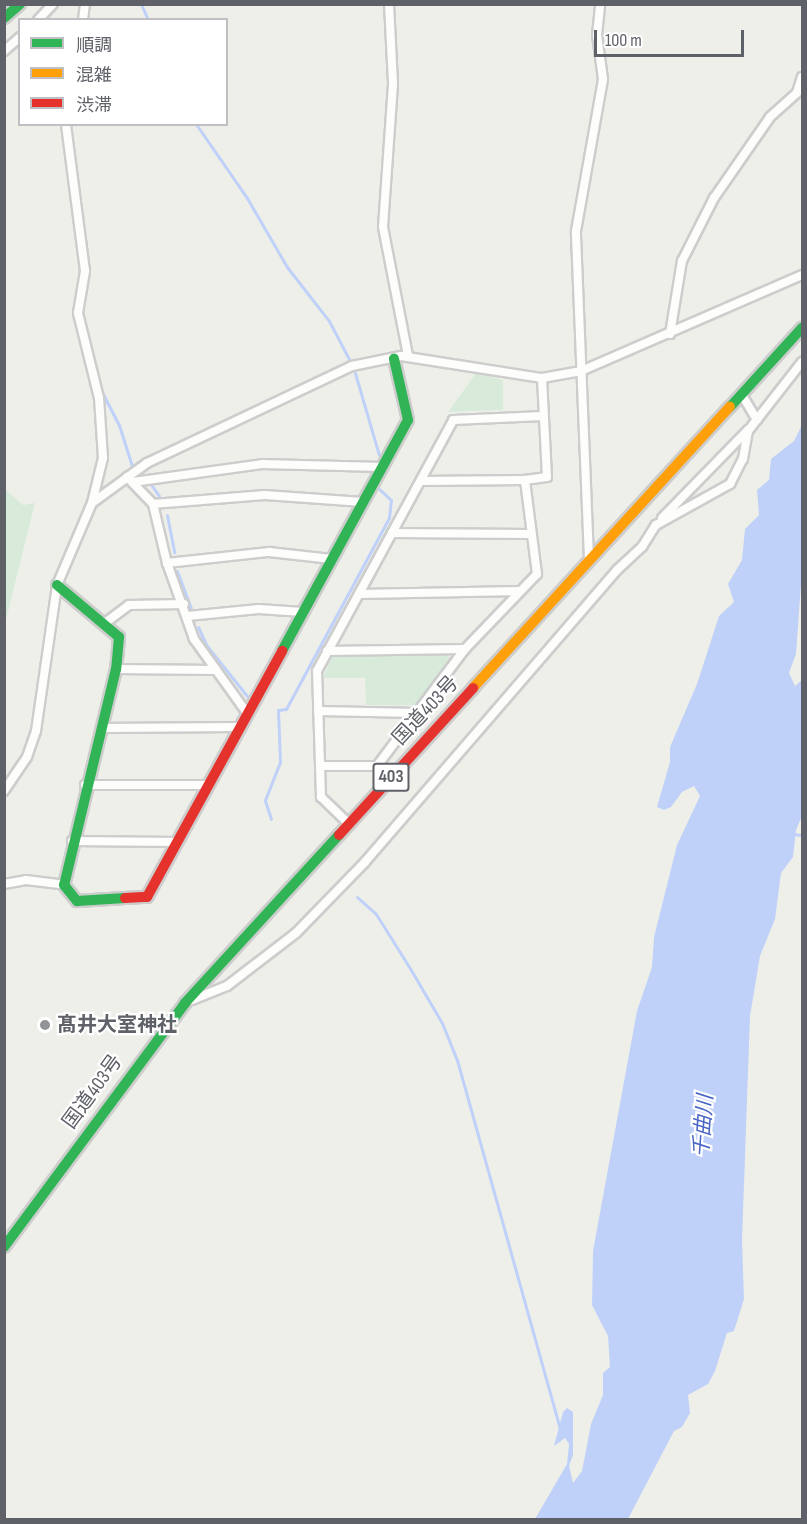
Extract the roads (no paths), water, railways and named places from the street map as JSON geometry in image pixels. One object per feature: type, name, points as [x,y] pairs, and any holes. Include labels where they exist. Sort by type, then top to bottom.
[{"type":"main road","points":[[4,18],[20,4]]},
{"type":"main road","name":"国道403号","points":[[4,1247],[135,1065],[185,1003],[802,328]]},
{"type":"main road","points":[[57,585],[119,637],[116,669],[72,841],[64,885],[77,901],[147,897],[408,420],[394,358]]},
{"type":"street","points":[[40,18],[53,4]]},
{"type":"street","points":[[389,4],[393,84],[383,227],[408,356]]},
{"type":"street","points":[[589,562],[576,231],[603,79],[597,35],[600,4]]},
{"type":"street","points":[[4,51],[18,39]]},
{"type":"street","points":[[670,334],[682,261],[714,198],[770,117],[798,93],[802,77]]},
{"type":"street","points":[[4,791],[27,757],[36,731],[57,585],[92,503],[103,458],[99,398],[78,313],[85,271],[66,126]]},
{"type":"street","points":[[92,503],[130,479],[147,463],[352,366],[408,356],[542,378],[580,371],[802,275]]},
{"type":"street","points":[[656,525],[730,484],[743,459],[748,431],[802,362]]},
{"type":"street","points":[[421,481],[525,480],[547,477],[542,378]]},
{"type":"street","points":[[742,394],[756,422]]},
{"type":"street","points":[[349,824],[321,797],[317,671],[453,420],[543,416]]},
{"type":"street","points":[[185,1003],[227,986],[296,933],[380,845],[617,570],[642,547],[656,525],[756,422]]},
{"type":"street","points":[[130,479],[262,464],[382,467]]},
{"type":"street","points":[[130,479],[153,504],[167,563],[184,604],[194,639],[247,713]]},
{"type":"street","points":[[320,766],[377,766],[465,650],[537,574],[525,480]]},
{"type":"street","points":[[153,504],[265,495],[363,502]]},
{"type":"street","points":[[392,532],[531,534]]},
{"type":"street","points":[[167,563],[269,552],[332,559]]},
{"type":"street","points":[[359,594],[520,591]]},
{"type":"street","points":[[105,623],[129,605],[184,604]]},
{"type":"street","points":[[188,616],[259,609],[302,612]]},
{"type":"street","points":[[327,651],[465,650]]},
{"type":"street","points":[[116,669],[216,670]]},
{"type":"street","points":[[318,711],[419,713]]},
{"type":"street","points":[[102,728],[239,727]]},
{"type":"street","points":[[86,786],[208,785]]},
{"type":"street","points":[[72,841],[177,842]]},
{"type":"street","points":[[4,884],[26,880],[64,885]]},
{"type":"water","name":"千曲川","points":[[802,425],[802,570],[796,654],[789,673],[795,686],[802,680],[802,816],[796,830],[793,857],[781,873],[775,919],[760,956],[750,1016],[742,1240],[744,1299],[734,1331],[727,1333],[715,1371],[708,1384],[688,1395],[690,1413],[682,1427],[674,1431],[628,1519],[535,1519],[567,1464],[569,1444],[565,1438],[554,1446],[563,1412],[567,1408],[573,1412],[573,1455],[569,1466],[573,1483],[582,1471],[591,1424],[603,1395],[603,1373],[610,1367],[608,1336],[592,1305],[593,1251],[637,1011],[652,967],[654,937],[677,845],[700,796],[694,786],[682,792],[671,807],[664,810],[657,807],[670,762],[670,747],[697,684],[719,616],[734,602],[728,584],[742,560],[745,529],[759,515],[757,490],[769,480],[771,459],[794,441]]},
{"type":"waterway","points":[[141,4],[147,18]]},
{"type":"waterway","points":[[197,126],[247,198],[287,267],[329,321],[350,361]]},
{"type":"waterway","points":[[355,373],[379,455]]},
{"type":"waterway","points":[[101,390],[119,425],[132,466]]},
{"type":"waterway","points":[[150,483],[159,496]]},
{"type":"waterway","points":[[271,819],[265,800],[280,762],[278,710],[286,709],[389,518],[391,500],[379,489]]},
{"type":"waterway","points":[[167,515],[174,552]]},
{"type":"waterway","points":[[177,571],[192,611]]},
{"type":"waterway","points":[[198,627],[207,646],[247,696]]},
{"type":"waterway","points":[[792,834],[802,835]]},
{"type":"waterway","points":[[357,897],[376,914],[411,970],[442,1023],[457,1060],[561,1432]]},
{"type":"place","name":"髙井大室神社","points":[[45,1025]]}]
